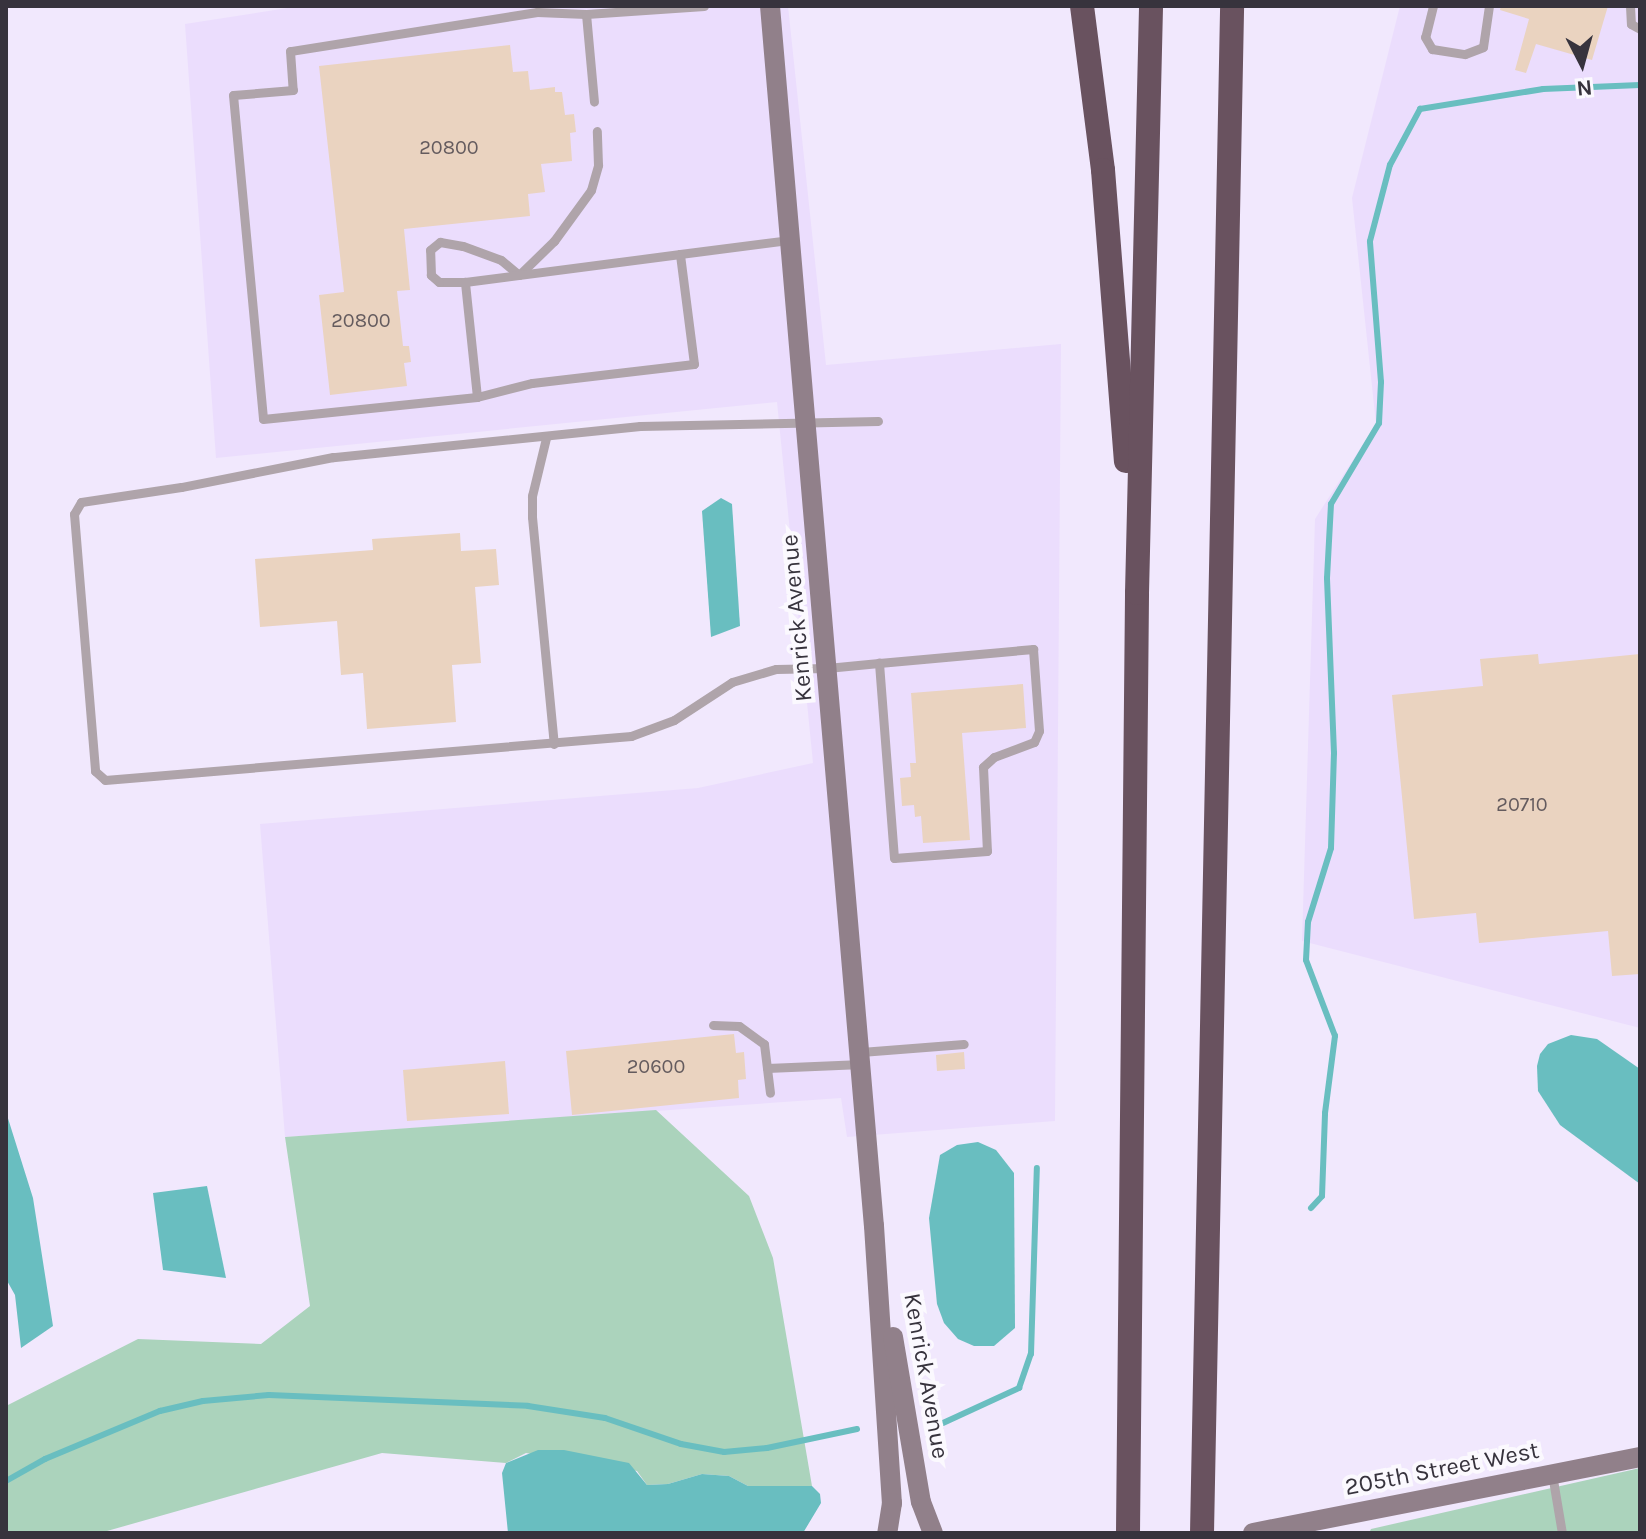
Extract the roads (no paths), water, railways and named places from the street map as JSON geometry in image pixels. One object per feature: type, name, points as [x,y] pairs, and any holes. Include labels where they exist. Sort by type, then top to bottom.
[{"type":"highway","points":[[1082,6],[1103,170],[1137,593]]},
{"type":"highway","points":[[1128,1533],[1137,593],[1151,6]]},
{"type":"highway","points":[[1202,1533],[1232,6]]},
{"type":"street","name":"Kenrick Avenue","points":[[770,6],[874,1226],[892,1503],[887,1533]]},
{"type":"street","name":"Kenrick Avenue","points":[[874,1226],[921,1502],[933,1533]]},
{"type":"street","name":"205th Street West","points":[[1253,1533],[1640,1457]]},
{"type":"lane","points":[[680,254],[694,364],[532,383],[477,397],[263,419],[233,95],[293,90],[290,51],[537,12],[586,14],[704,6]]},
{"type":"lane","points":[[1433,6],[1425,37],[1432,49],[1465,54],[1483,47],[1489,6]]},
{"type":"lane","points":[[1630,6],[1631,24],[1640,29]]},
{"type":"lane","points":[[586,14],[594,102]]},
{"type":"lane","points":[[519,275],[554,241],[591,190],[598,165],[597,131]]},
{"type":"lane","points":[[519,275],[501,260],[463,246],[440,242],[430,250],[431,275],[439,282],[465,282],[790,240]]},
{"type":"lane","points":[[465,282],[477,397]]},
{"type":"lane","points":[[878,421],[640,426],[546,438],[477,441],[333,457],[181,487],[81,502],[74,514],[95,771],[105,780],[631,736],[674,720],[732,682],[776,669],[827,668],[879,663],[1033,649],[1039,731],[1034,742],[994,757],[983,767],[987,851],[894,858],[879,663]]},
{"type":"lane","points":[[546,438],[532,496],[554,744]]},
{"type":"lane","points":[[713,1025],[739,1026],[764,1044],[770,1093]]},
{"type":"lane","points":[[767,1068],[964,1044]]},
{"type":"lane","points":[[1552,1474],[1562,1533]]},
{"type":"waterway","points":[[1311,1208],[1322,1196],[1325,1113],[1335,1036],[1306,960],[1308,922],[1331,848],[1334,753],[1327,578],[1331,504],[1379,423],[1381,382],[1370,241],[1390,165],[1420,109],[1543,89],[1640,85]]},
{"type":"waterway","points":[[943,1423],[1019,1388],[1031,1354],[1037,1168]]},
{"type":"waterway","points":[[6,1481],[45,1459],[160,1411],[203,1401],[269,1395],[528,1406],[605,1418],[681,1444],[724,1452],[767,1448],[857,1429]]}]
